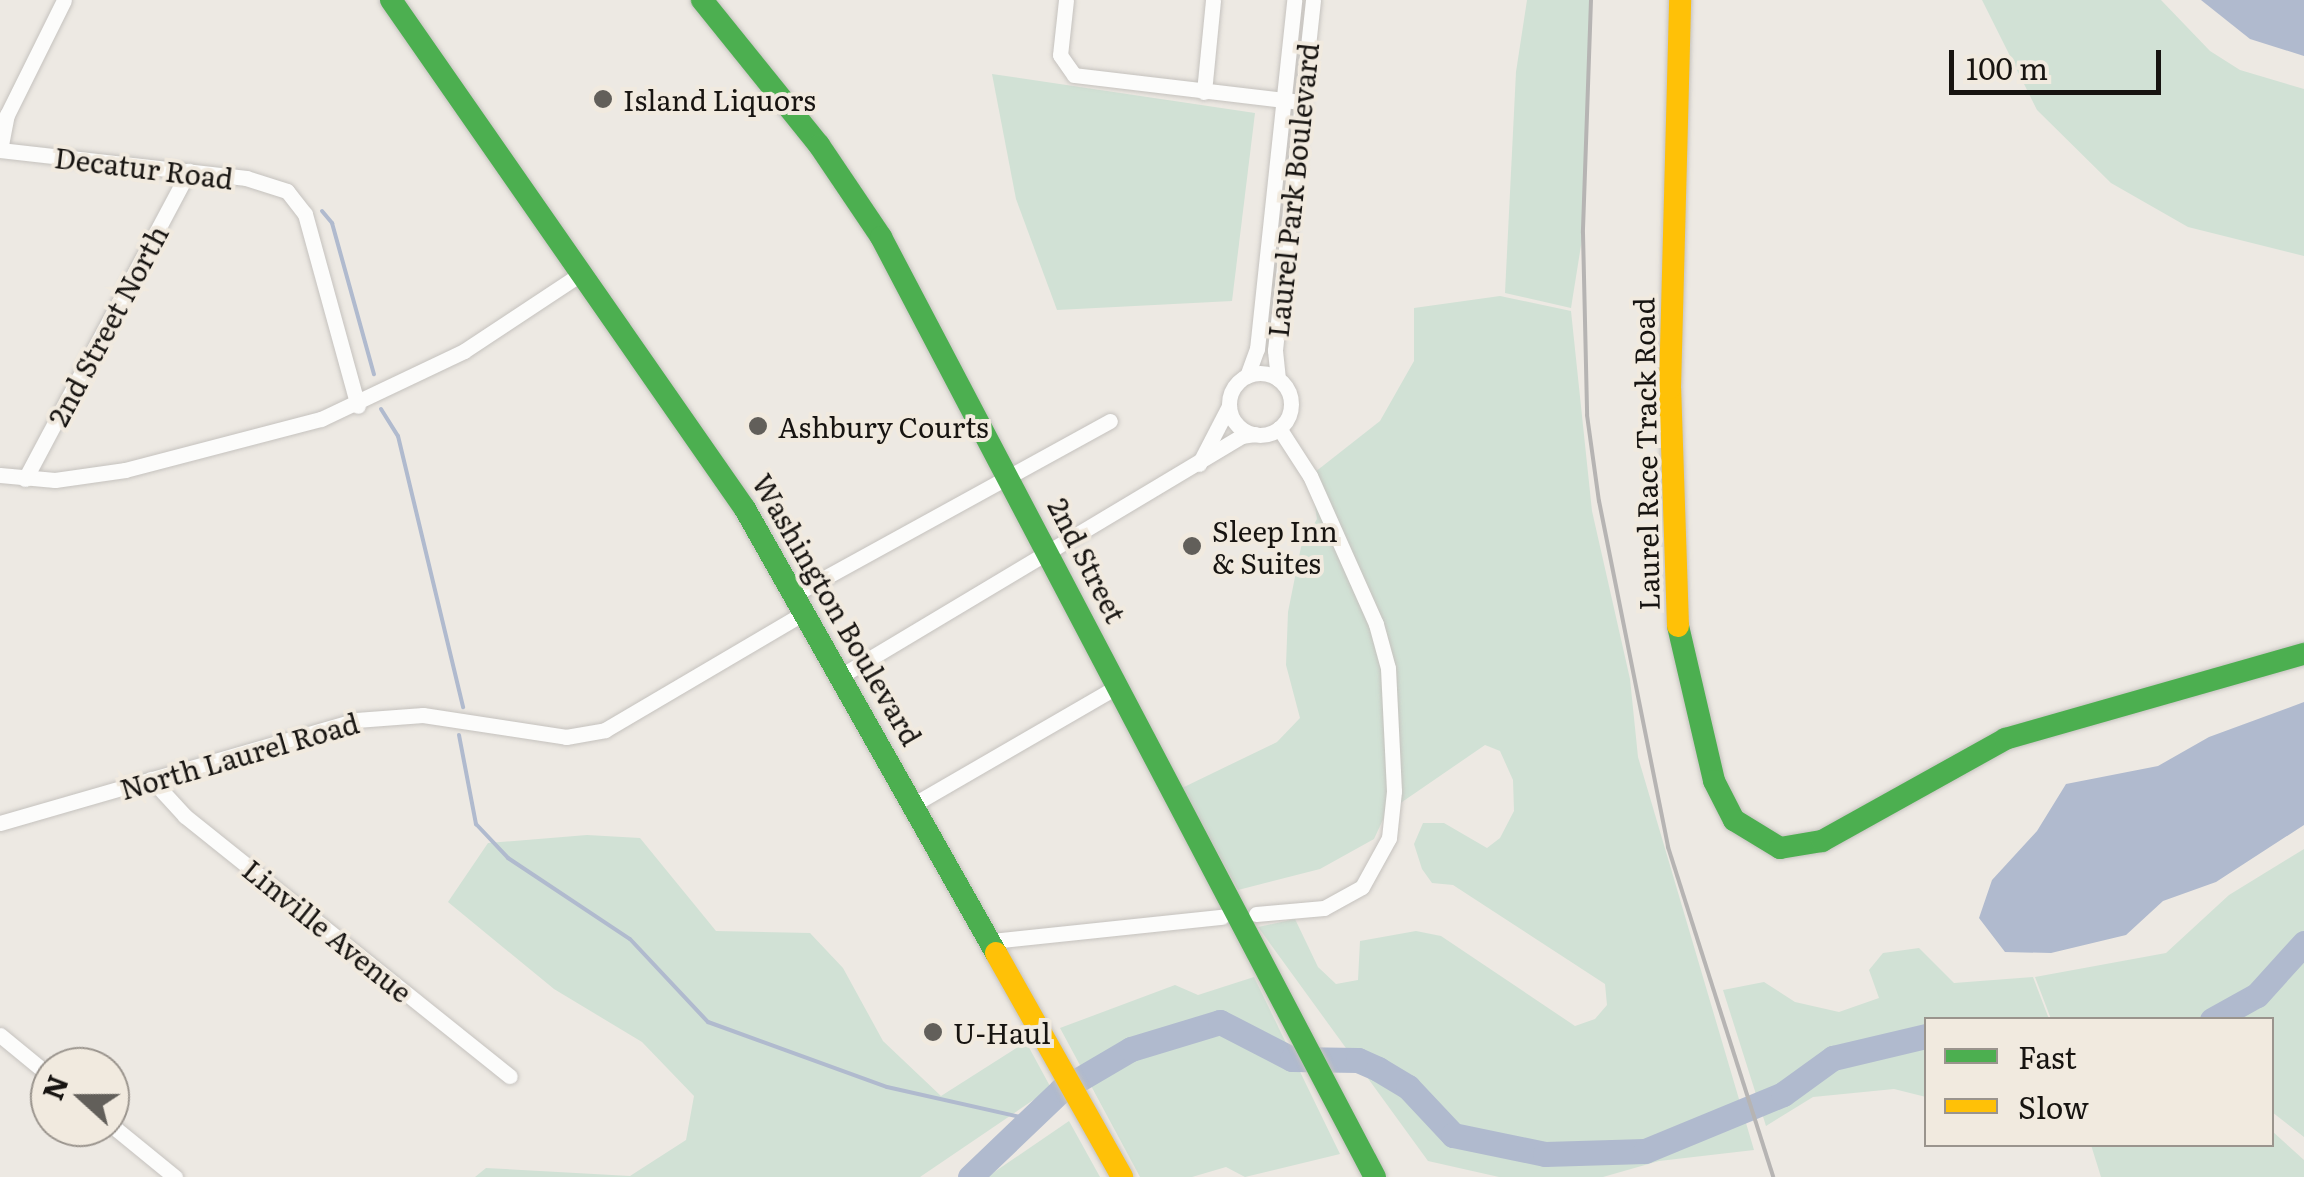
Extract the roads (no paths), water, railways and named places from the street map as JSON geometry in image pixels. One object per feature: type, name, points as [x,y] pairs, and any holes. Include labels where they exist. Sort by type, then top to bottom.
[{"type":"main road","name":"Washington Boulevard","points":[[391,0],[666,387],[802,602],[1122,1177]]},
{"type":"main road","name":"2nd Street","points":[[702,0],[851,190],[1011,476],[1371,1168]]},
{"type":"main road","name":"Laurel Race Track Road","points":[[1680,0],[1670,388],[1676,615],[1714,781],[1734,820],[1780,848],[1822,841],[2005,739],[2304,654]]},
{"type":"street","points":[[0,150],[7,114],[64,0]]},
{"type":"street","points":[[1066,0],[1060,55],[1074,75],[1302,102]]},
{"type":"street","points":[[1204,92],[1214,0]]},
{"type":"street","name":"Laurel Park Boulevard","points":[[1199,464],[1229,406],[1234,387],[1246,376],[1257,349],[1294,0]]},
{"type":"street","name":"Laurel Park Boulevard","points":[[1279,428],[1291,406],[1278,379],[1275,350],[1314,0]]},
{"type":"street","name":"Decatur Road","points":[[0,150],[189,171],[287,190],[305,214],[358,406]]},
{"type":"street","name":"2nd Street North","points":[[25,479],[189,171]]},
{"type":"street","points":[[0,475],[56,480],[186,458],[358,406],[464,351],[582,273]]},
{"type":"street","name":"Laurel Park Boulevard","points":[[1246,376],[1278,379]]},
{"type":"street","points":[[1229,406],[1237,424],[1255,434]]},
{"type":"street","name":"North Laurel Road","points":[[0,823],[324,727],[388,716],[439,716],[566,737],[605,730],[802,602],[1110,421]]},
{"type":"street","points":[[844,674],[1240,436],[1279,428],[1310,476],[1376,624],[1388,668],[1394,791],[1388,838],[1362,887],[1324,908],[1256,914]]},
{"type":"street","points":[[916,803],[1118,686]]},
{"type":"street","name":"Linville Avenue","points":[[152,779],[185,816],[510,1076]]},
{"type":"street","points":[[992,941],[1222,918]]},
{"type":"street","points":[[0,1035],[30,1060]]},
{"type":"street","points":[[130,1140],[175,1177]]},
{"type":"water","points":[[2201,0],[2304,0],[2304,56],[2250,39]]},
{"type":"water","points":[[2304,702],[2304,825],[2216,882],[2163,901],[2126,935],[2051,953],[2005,952],[1979,918],[1992,880],[2037,831],[2066,784],[2158,766],[2209,737]]},
{"type":"waterway","points":[[322,211],[332,223],[374,374]]},
{"type":"waterway","points":[[381,409],[398,436],[463,707]]},
{"type":"waterway","points":[[459,735],[476,824],[508,858],[630,939],[708,1022],[887,1087],[1029,1119]]},
{"type":"waterway","points":[[2217,1017],[2257,995],[2304,943]]},
{"type":"waterway","points":[[970,1177],[1061,1090],[1131,1049],[1220,1022],[1292,1059],[1358,1060],[1378,1069],[1408,1087],[1453,1135],[1545,1154],[1645,1151],[1783,1094],[1833,1058],[1924,1036]]},
{"type":"railway","points":[[1591,0],[1583,233],[1587,415],[1599,501],[1668,847],[1773,1177]]},
{"type":"place","name":"Island Liquors","points":[[603,99]]},
{"type":"place","name":"Ashbury Courts","points":[[758,426]]},
{"type":"place","name":"Sleep Inn & Suites","points":[[1192,546]]},
{"type":"place","name":"U-Haul","points":[[933,1032]]}]
